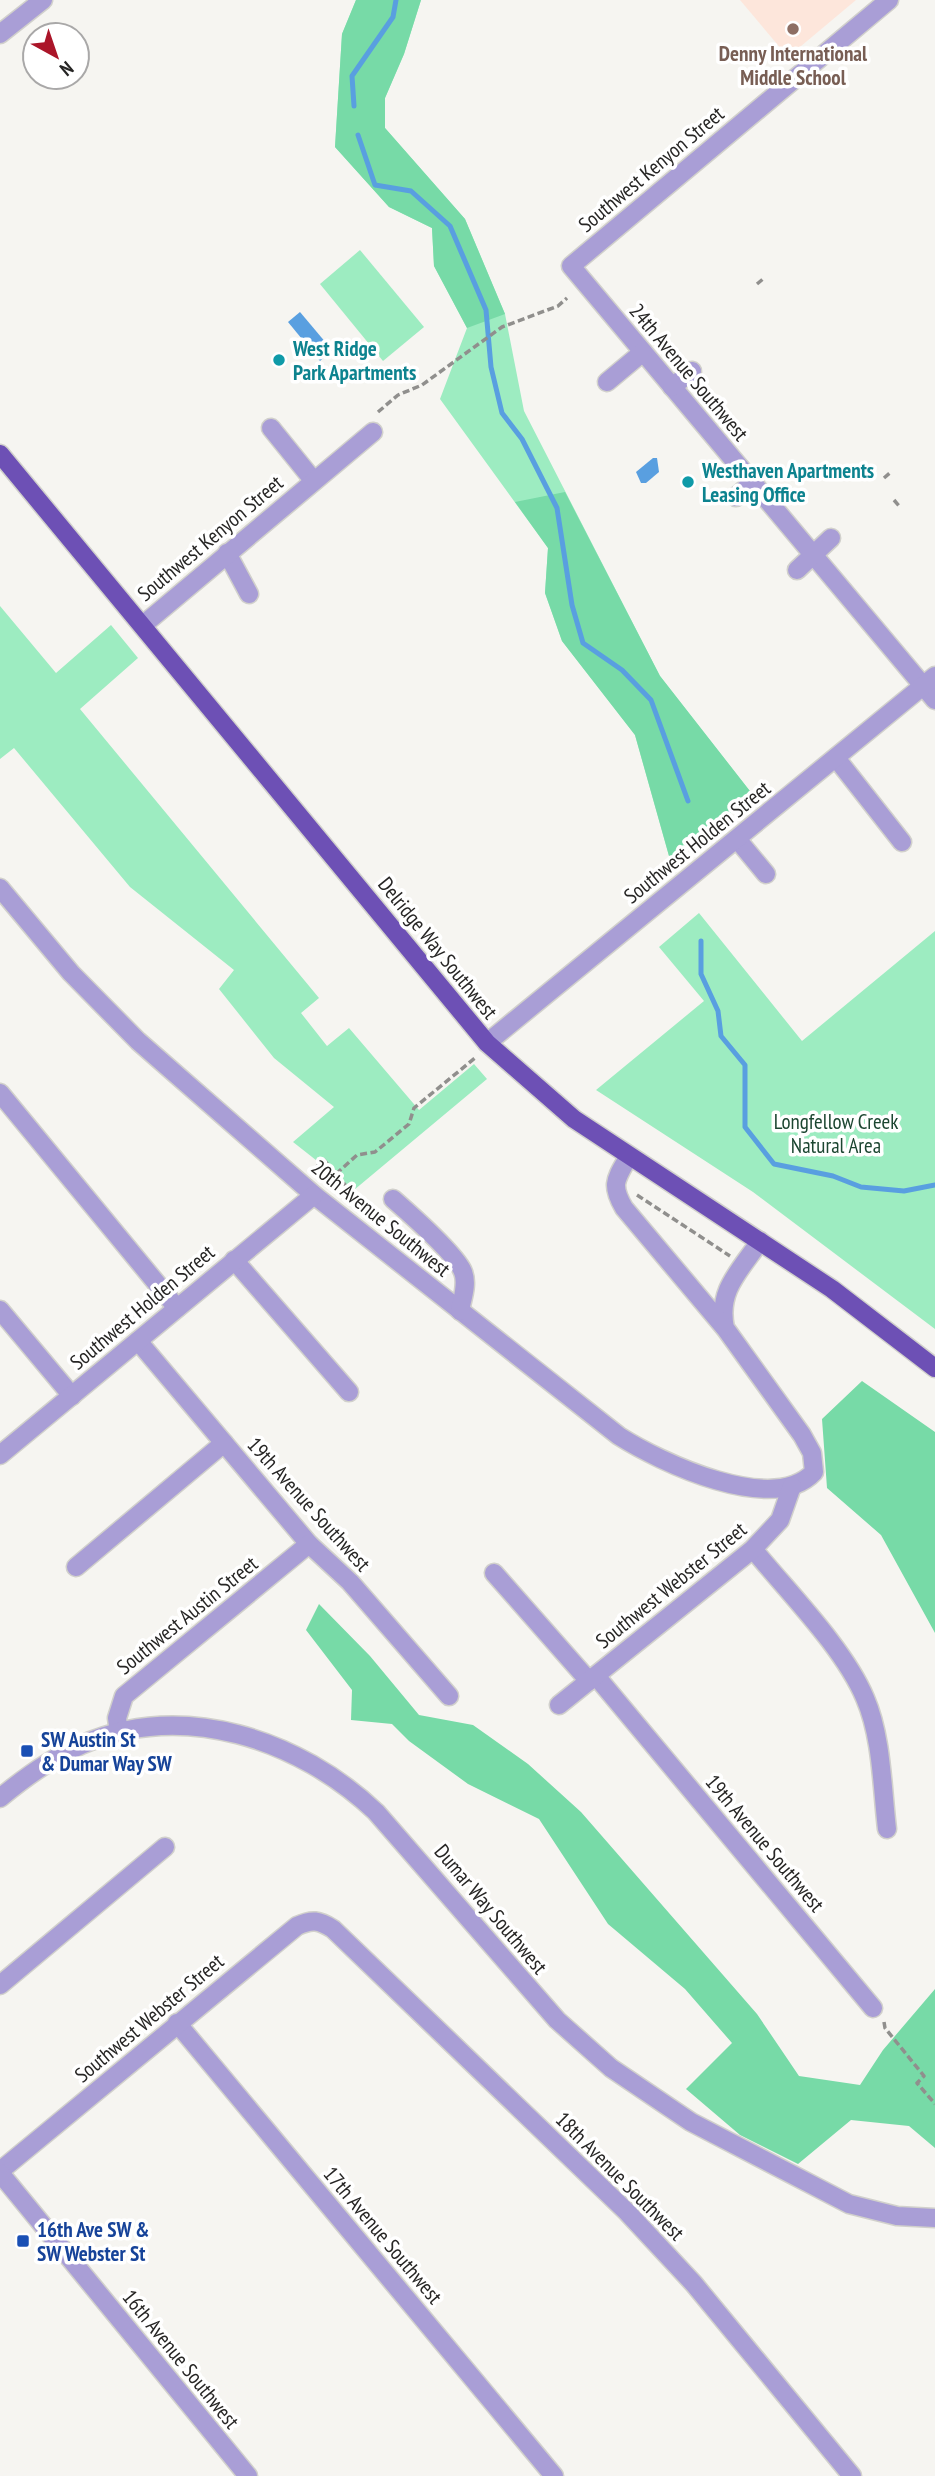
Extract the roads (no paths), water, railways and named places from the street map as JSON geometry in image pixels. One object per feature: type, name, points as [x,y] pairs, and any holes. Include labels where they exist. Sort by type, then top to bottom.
[{"type":"main road","name":"Delridge Way Southwest","points":[[0,454],[487,1044],[546,1097],[629,1156],[832,1289],[935,1368]]},
{"type":"street","points":[[2,30],[43,0]]},
{"type":"street","name":"Southwest Kenyon Street","points":[[571,266],[889,0]]},
{"type":"street","name":"24th Avenue Southwest","points":[[571,266],[813,557],[931,687]]},
{"type":"street","points":[[607,382],[643,352]]},
{"type":"street","points":[[672,387],[692,370]]},
{"type":"street","points":[[271,428],[313,480]]},
{"type":"street","name":"Southwest Kenyon Street","points":[[143,625],[373,432]]},
{"type":"street","points":[[736,497],[752,483]]},
{"type":"street","points":[[797,570],[831,538]]},
{"type":"street","points":[[227,553],[249,594]]},
{"type":"street","name":"Southwest Holden Street","points":[[487,1044],[836,758],[931,687]]},
{"type":"street","points":[[836,758],[902,842]]},
{"type":"street","points":[[737,839],[766,874]]},
{"type":"street","name":"20th Avenue Southwest","points":[[0,888],[106,1010],[314,1195],[619,1437],[671,1466],[761,1488],[793,1486]]},
{"type":"street","points":[[0,1093],[177,1308]]},
{"type":"street","points":[[629,1156],[615,1180],[615,1192],[624,1208],[725,1328]]},
{"type":"street","name":"Southwest Holden Street","points":[[0,1455],[314,1195]]},
{"type":"street","points":[[393,1199],[454,1258],[463,1271],[465,1281],[460,1311]]},
{"type":"street","points":[[725,1328],[721,1308],[724,1293],[760,1241]]},
{"type":"street","points":[[234,1260],[349,1392]]},
{"type":"street","points":[[0,1310],[72,1396]]},
{"type":"street","name":"Southwest Webster Street","points":[[559,1705],[753,1549],[780,1520],[793,1486],[806,1480],[814,1472],[812,1453],[795,1425],[725,1328]]},
{"type":"street","name":"19th Avenue Southwest","points":[[138,1341],[309,1544],[350,1582],[449,1696]]},
{"type":"street","points":[[76,1567],[224,1443]]},
{"type":"street","name":"Southwest Austin Street","points":[[119,1734],[117,1718],[124,1696],[309,1544]]},
{"type":"street","points":[[753,1549],[839,1655],[867,1700],[878,1753],[887,1829]]},
{"type":"street","name":"19th Avenue Southwest","points":[[494,1573],[592,1678],[873,2008]]},
{"type":"street","name":"Dumar Way Southwest","points":[[2,1797],[46,1764],[80,1745],[154,1727],[203,1728],[266,1741],[295,1753],[355,1792],[376,1812],[531,1992],[557,2020],[611,2068],[691,2122],[849,2204],[897,2216],[935,2218]]},
{"type":"street","points":[[0,1985],[165,1847]]},
{"type":"street","name":"Southwest Webster Street","points":[[0,2172],[297,1926],[309,1920],[320,1920],[333,1929]]},
{"type":"street","name":"18th Avenue Southwest","points":[[333,1929],[635,2221],[694,2284],[852,2476]]},
{"type":"street","name":"17th Avenue Southwest","points":[[177,2023],[554,2476]]},
{"type":"street","name":"16th Avenue Southwest","points":[[0,2172],[248,2476]]},
{"type":"water","points":[[300,312],[332,350],[320,361],[288,322]]},
{"type":"water","points":[[653,458],[657,458],[659,472],[646,483],[641,483],[636,472]]},
{"type":"waterway","points":[[354,106],[352,76],[393,17],[396,0]]},
{"type":"waterway","points":[[358,135],[375,185],[411,191],[450,226],[486,310],[491,367],[502,413],[522,439],[557,508],[572,605],[583,643],[622,670],[651,700],[688,801]]},
{"type":"waterway","points":[[701,941],[701,974],[718,1011],[721,1036],[745,1065],[745,1127],[774,1164],[833,1176],[861,1187],[904,1191],[935,1185]]},
{"type":"place","name":"Denny International Middle School","points":[[793,29]]},
{"type":"place","name":"West Ridge Park Apartments","points":[[279,360]]},
{"type":"place","name":"Westhaven Apartments Leasing Office","points":[[688,482]]},
{"type":"place","name":"SW Austin St & Dumar Way SW","points":[[27,1751]]},
{"type":"place","name":"16th Ave SW & SW Webster St","points":[[23,2241]]},
{"type":"park label","name":"Longfellow Creek Natural Area","points":[[836,1133]]}]
